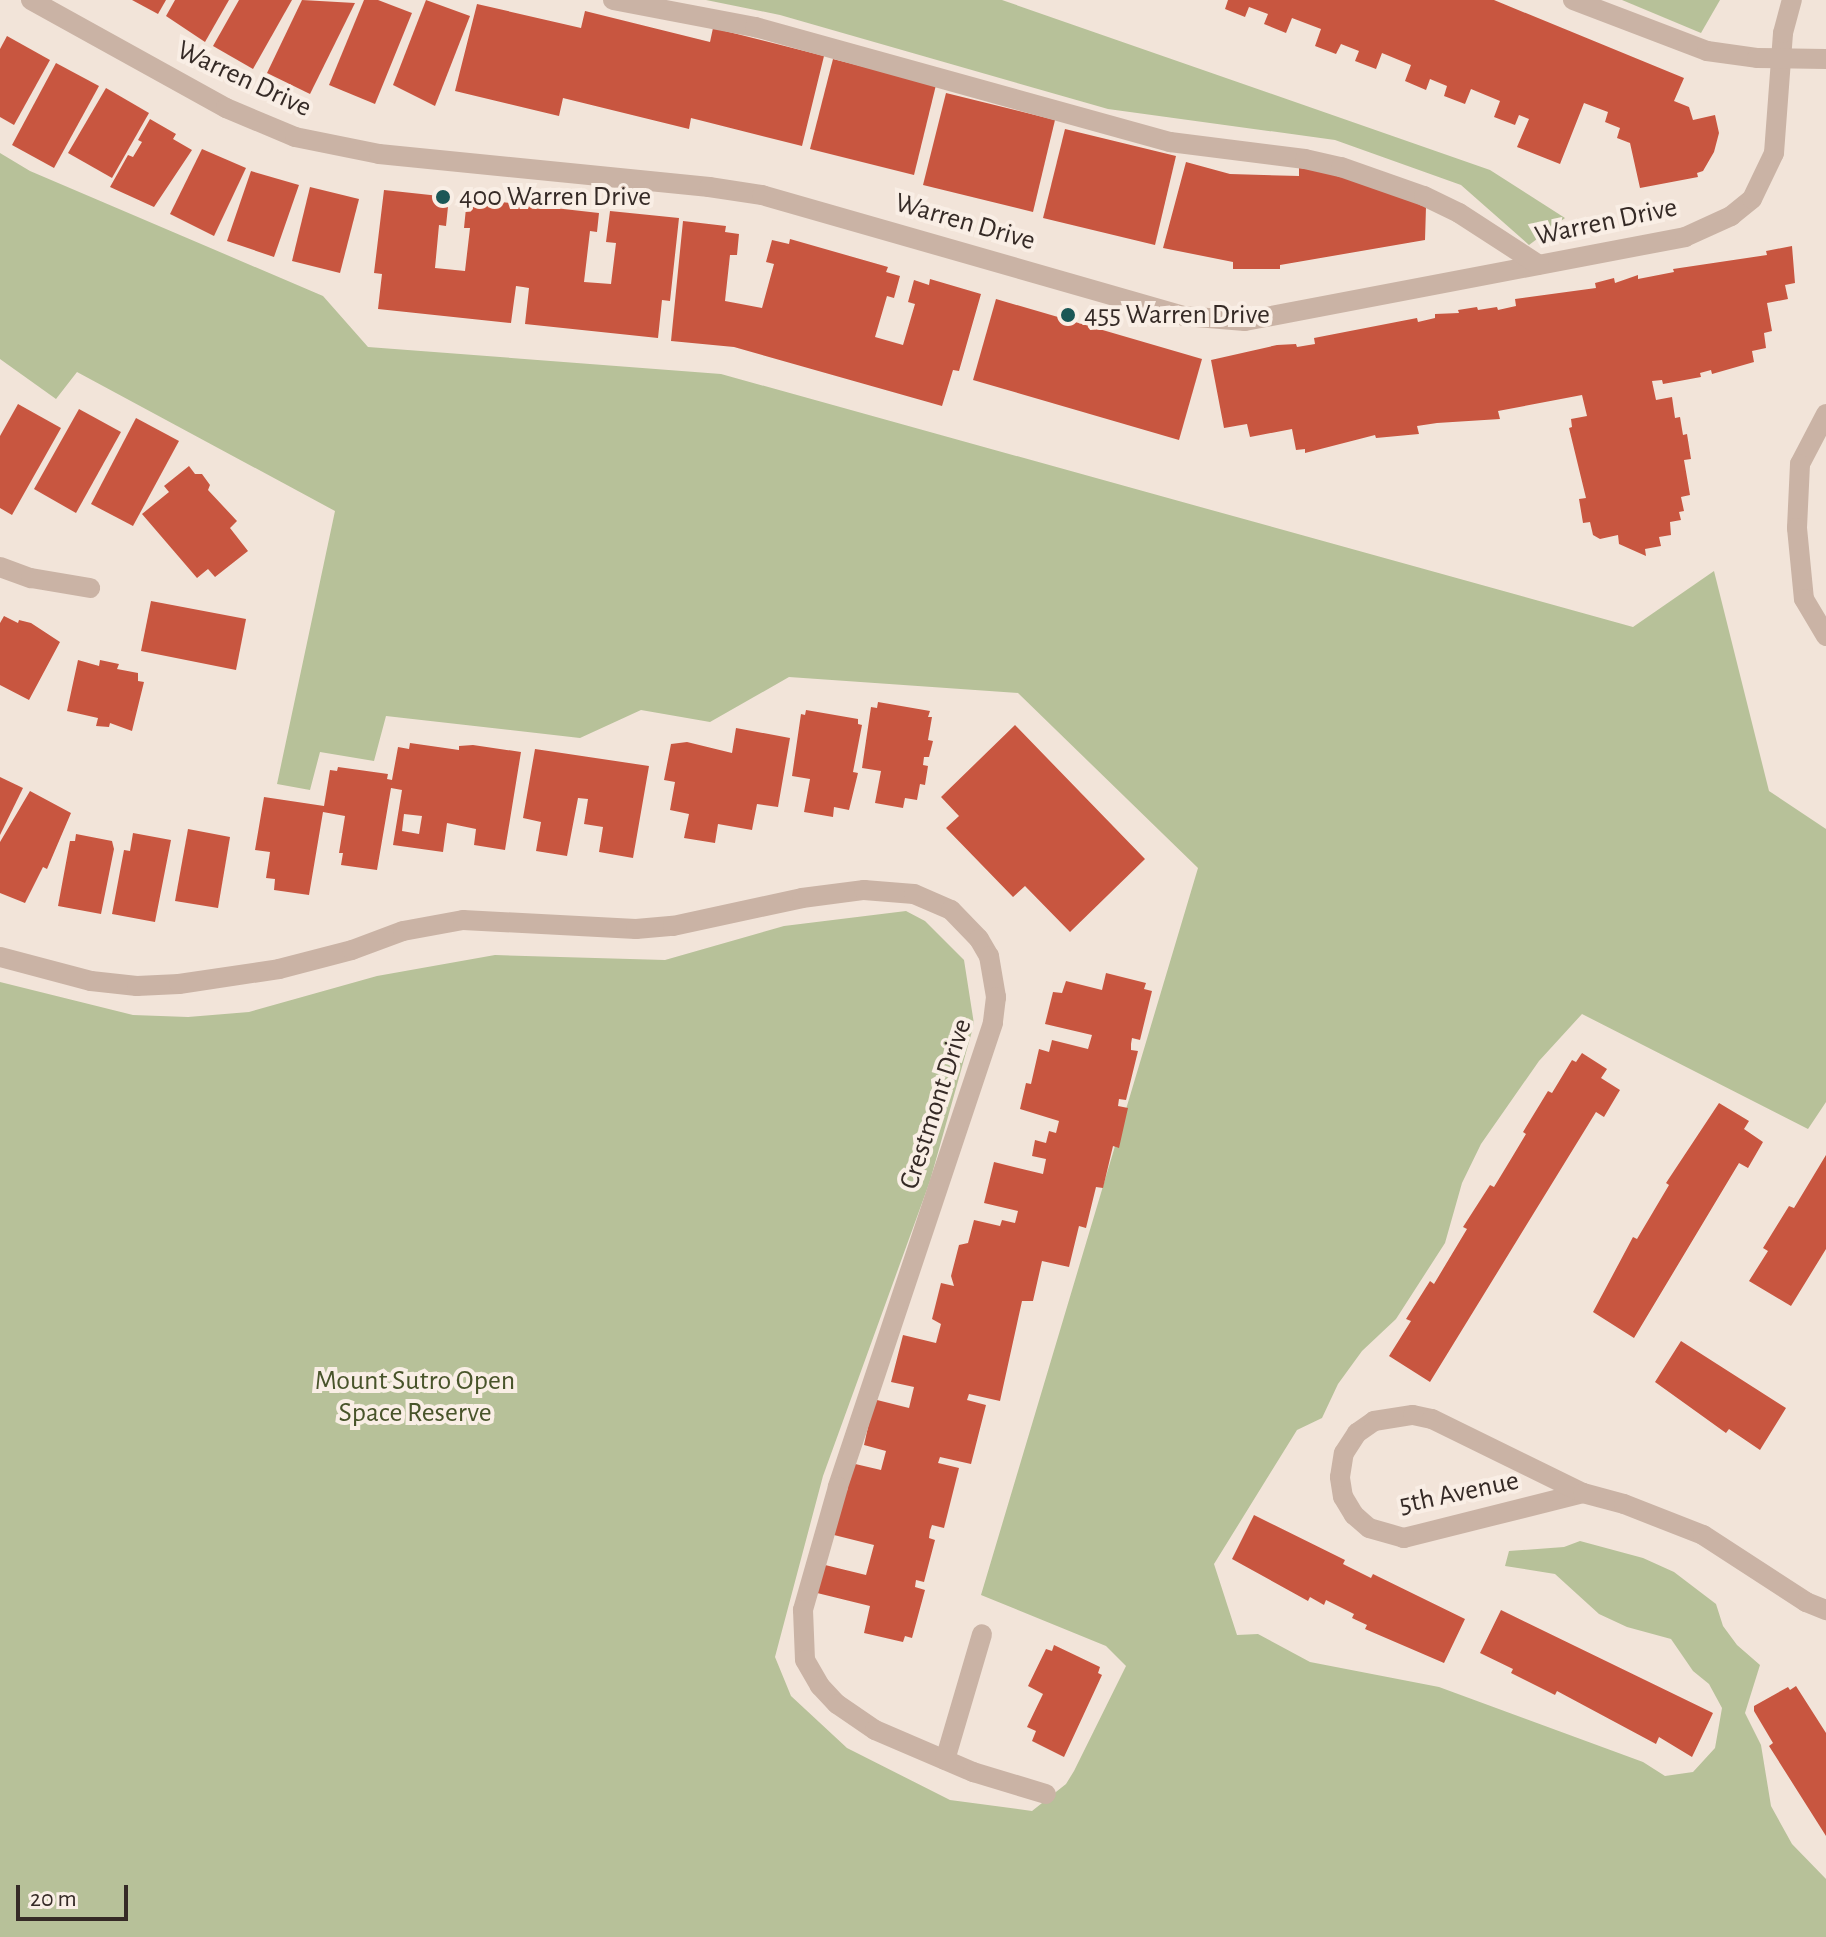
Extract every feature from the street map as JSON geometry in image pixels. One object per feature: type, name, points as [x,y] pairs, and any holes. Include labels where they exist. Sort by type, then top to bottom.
[{"type":"street","name":"Warren Drive","points":[[31,0],[226,108],[295,137],[379,154],[762,195],[1184,316],[1245,321],[1685,237],[1731,216],[1752,199],[1774,153],[1781,57],[1786,16],[1792,0]]},
{"type":"street","points":[[613,0],[755,27],[1170,142],[1305,159],[1341,167],[1411,191],[1459,213],[1539,265]]},
{"type":"street","points":[[1573,0],[1707,51],[1826,59]]},
{"type":"street","points":[[1826,414],[1800,464],[1797,528],[1804,599],[1826,636]]},
{"type":"street","points":[[0,567],[31,578],[90,588]]},
{"type":"street","name":"Crestmont Drive","points":[[0,957],[91,981],[137,986],[279,969],[352,950],[403,931],[463,920],[608,928],[673,926],[802,898],[864,890],[914,894],[951,910],[966,923],[989,956],[996,997],[993,1023],[838,1487],[803,1610],[805,1660],[820,1686],[837,1704],[875,1730],[945,1760],[1046,1794]]},
{"type":"street","name":"5th Avenue","points":[[1583,1493],[1404,1538],[1369,1528],[1354,1515],[1343,1497],[1340,1477],[1344,1453],[1357,1433],[1374,1421],[1413,1415],[1432,1419],[1583,1493],[1624,1504],[1703,1535],[1806,1602],[1826,1610]]},
{"type":"street","points":[[945,1760],[982,1634]]},
{"type":"green space","points":[[706,0],[1002,0],[1490,170],[1565,218],[1529,245],[1461,185],[1335,140],[1108,109],[780,15]]},
{"type":"green space","points":[[1622,0],[1720,0],[1701,33]]},
{"type":"green space","name":"Mount Sutro Open Space Reserve","points":[[0,153],[30,171],[323,296],[368,347],[721,374],[1633,627],[1714,571],[1769,791],[1826,829],[1826,1102],[1808,1129],[1582,1014],[1539,1061],[1481,1144],[1462,1183],[1445,1243],[1396,1319],[1362,1351],[1338,1384],[1322,1418],[1297,1430],[1214,1564],[1237,1635],[1258,1634],[1310,1662],[1439,1687],[1643,1762],[1665,1776],[1693,1772],[1715,1748],[1722,1708],[1709,1684],[1693,1671],[1671,1639],[1627,1627],[1599,1614],[1555,1574],[1505,1566],[1509,1551],[1564,1547],[1580,1541],[1643,1558],[1674,1572],[1716,1604],[1723,1626],[1737,1645],[1760,1665],[1745,1713],[1761,1745],[1771,1806],[1792,1844],[1826,1879],[1826,1937],[0,1937],[0,982],[133,1015],[188,1017],[249,1012],[377,976],[495,955],[665,960],[784,926],[906,911],[925,921],[964,960],[974,1024],[930,1181],[823,1476],[775,1657],[791,1696],[847,1748],[950,1800],[1032,1811],[1066,1784],[1126,1666],[1106,1646],[981,1595],[1198,868],[1018,693],[789,677],[710,722],[641,710],[580,738],[386,716],[374,761],[320,752],[310,790],[277,784],[335,511],[77,372],[56,399],[0,359]]},
{"type":"building","points":[[132,0],[166,0],[158,14]]},
{"type":"building","points":[[175,0],[229,0],[205,42],[166,16]]},
{"type":"building","points":[[239,0],[292,0],[253,69],[213,46]]},
{"type":"building","points":[[302,0],[355,3],[310,94],[267,73]]},
{"type":"building","points":[[364,0],[378,0],[412,13],[375,104],[329,85]]},
{"type":"building","points":[[426,0],[470,16],[435,106],[393,85]]},
{"type":"building","points":[[1228,0],[1494,0],[1684,78],[1674,101],[1689,107],[1693,120],[1715,115],[1719,133],[1714,152],[1703,171],[1697,173],[1698,177],[1640,188],[1630,143],[1617,138],[1620,128],[1605,122],[1608,112],[1584,103],[1560,164],[1517,147],[1529,119],[1519,115],[1515,125],[1494,117],[1500,101],[1471,89],[1465,104],[1444,96],[1447,86],[1430,79],[1426,90],[1405,81],[1411,65],[1382,53],[1376,69],[1355,61],[1359,51],[1341,44],[1336,54],[1315,46],[1321,29],[1292,18],[1286,33],[1264,24],[1268,14],[1249,7],[1245,17],[1225,9]]},
{"type":"building","points":[[477,4],[581,28],[585,11],[710,42],[713,28],[824,56],[802,146],[691,118],[689,129],[563,98],[559,116],[455,91]]},
{"type":"building","points":[[7,36],[50,60],[14,125],[0,117],[0,49]]},
{"type":"building","points":[[833,59],[936,85],[914,175],[810,149]]},
{"type":"building","points":[[56,63],[99,86],[54,168],[12,145]]},
{"type":"building","points":[[106,88],[149,113],[112,178],[68,153]]},
{"type":"building","points":[[946,93],[1055,120],[1033,212],[923,185]]},
{"type":"building","points":[[150,119],[176,134],[173,139],[192,150],[154,207],[110,187],[128,155],[133,157],[142,142],[138,140]]},
{"type":"building","points":[[1065,129],[1176,156],[1155,245],[1043,218]]},
{"type":"building","points":[[202,149],[246,168],[214,236],[170,214]]},
{"type":"building","points":[[1186,162],[1230,174],[1299,176],[1299,168],[1332,169],[1426,207],[1425,240],[1280,265],[1280,269],[1233,269],[1233,262],[1163,248]]},
{"type":"building","points":[[251,171],[299,185],[274,257],[227,241]]},
{"type":"building","points":[[310,187],[359,199],[340,273],[292,261]]},
{"type":"building","points":[[384,190],[449,197],[446,226],[439,225],[435,268],[465,271],[470,228],[464,228],[467,198],[599,213],[597,232],[590,231],[584,282],[611,284],[616,243],[606,242],[610,211],[679,218],[670,301],[662,300],[658,338],[525,324],[529,288],[516,286],[511,323],[378,309],[382,274],[374,273]]},
{"type":"building","points":[[683,221],[726,226],[725,232],[739,234],[737,255],[730,255],[725,301],[762,308],[774,264],[766,262],[772,240],[789,244],[790,239],[888,267],[886,272],[900,276],[894,298],[887,296],[875,337],[903,345],[915,304],[908,302],[914,280],[929,285],[930,279],[981,294],[959,371],[953,370],[942,406],[734,347],[671,341]]},
{"type":"building","points":[[1792,246],[1795,283],[1785,285],[1788,299],[1767,303],[1772,331],[1764,333],[1766,348],[1752,351],[1754,362],[1712,374],[1711,370],[1700,373],[1701,377],[1663,384],[1662,380],[1652,381],[1656,400],[1672,397],[1675,418],[1680,417],[1683,435],[1687,434],[1691,459],[1684,460],[1690,495],[1681,497],[1684,511],[1679,512],[1681,520],[1670,522],[1671,535],[1659,537],[1661,546],[1645,549],[1646,556],[1619,544],[1618,535],[1600,539],[1593,535],[1590,522],[1583,523],[1579,499],[1586,498],[1569,428],[1572,427],[1571,419],[1587,416],[1582,395],[1498,411],[1500,419],[1417,426],[1419,434],[1376,438],[1375,435],[1305,453],[1305,449],[1296,450],[1292,429],[1250,437],[1247,424],[1224,428],[1211,360],[1277,345],[1296,344],[1297,347],[1315,344],[1314,338],[1417,318],[1418,322],[1435,318],[1435,314],[1459,313],[1458,310],[1477,307],[1478,310],[1497,307],[1498,310],[1516,306],[1515,299],[1596,288],[1595,283],[1614,278],[1615,283],[1638,275],[1638,279],[1674,272],[1673,269],[1767,255],[1766,251]]},
{"type":"building","points":[[996,299],[1202,359],[1179,440],[973,380]]},
{"type":"building","points":[[18,404],[61,428],[12,515],[0,508],[0,436]]},
{"type":"building","points":[[79,409],[121,432],[76,513],[34,489]]},
{"type":"building","points":[[136,418],[179,441],[133,526],[91,504]]},
{"type":"building","points":[[189,466],[195,474],[202,474],[210,485],[208,490],[237,521],[230,528],[248,551],[215,577],[208,569],[197,578],[142,514],[169,492],[164,486]]},
{"type":"building","points":[[151,601],[246,619],[236,670],[141,651]]},
{"type":"building","points":[[4,616],[18,623],[19,620],[31,623],[60,642],[29,700],[0,685],[0,623]]},
{"type":"building","points":[[78,660],[99,666],[100,660],[119,664],[117,669],[138,673],[138,681],[144,682],[132,731],[110,723],[109,727],[96,726],[98,718],[67,711]]},
{"type":"building","points":[[878,702],[930,711],[928,717],[932,717],[928,740],[933,741],[929,757],[924,757],[923,765],[928,766],[925,785],[920,784],[917,800],[905,798],[903,808],[875,803],[881,771],[862,768],[871,707],[877,708]]},
{"type":"building","points":[[806,710],[858,719],[858,724],[862,725],[853,772],[858,773],[849,810],[834,807],[833,817],[804,812],[810,779],[792,776],[801,714],[805,715]]},
{"type":"building","points":[[1015,725],[1145,859],[1070,932],[1025,886],[1013,897],[946,828],[959,816],[941,797]]},
{"type":"building","points":[[736,728],[790,738],[778,807],[757,804],[752,830],[718,824],[715,843],[684,838],[689,814],[670,810],[675,782],[664,780],[671,744],[687,742],[732,753]]},
{"type":"building","points":[[410,743],[459,750],[459,746],[473,745],[521,752],[505,850],[474,845],[476,829],[447,823],[443,852],[393,845],[402,790],[391,788],[377,870],[341,865],[343,853],[339,853],[345,816],[323,812],[309,895],[274,890],[275,879],[266,878],[270,852],[255,850],[264,797],[324,806],[330,770],[337,771],[338,767],[388,774],[387,779],[392,780],[398,747],[409,749]],"holes":[[[404,814],[422,816],[419,834],[402,831]]]},
{"type":"building","points":[[535,749],[649,766],[633,858],[599,852],[603,827],[584,824],[588,799],[578,798],[567,856],[536,851],[541,822],[523,818]]},
{"type":"building","points":[[0,777],[23,788],[0,835]]},
{"type":"building","points":[[30,791],[71,813],[47,869],[43,867],[25,903],[0,893],[0,842]]},
{"type":"building","points":[[188,829],[230,837],[218,908],[175,901]]},
{"type":"building","points":[[133,833],[171,840],[155,922],[112,914],[124,850],[130,851]]},
{"type":"building","points":[[76,834],[112,841],[114,849],[101,914],[58,906],[70,841],[75,841]]},
{"type":"building","points":[[1106,973],[1146,983],[1144,989],[1152,991],[1140,1040],[1132,1038],[1131,1050],[1138,1051],[1126,1100],[1119,1099],[1118,1106],[1128,1108],[1119,1148],[1113,1146],[1103,1188],[1096,1187],[1086,1228],[1079,1226],[1069,1267],[1042,1261],[1033,1301],[1022,1301],[1000,1401],[969,1394],[967,1400],[986,1405],[971,1464],[940,1457],[938,1463],[959,1468],[944,1528],[932,1525],[930,1531],[929,1538],[935,1540],[924,1582],[916,1580],[915,1587],[925,1590],[912,1638],[905,1636],[903,1642],[864,1633],[870,1606],[813,1592],[821,1564],[866,1575],[874,1545],[834,1535],[851,1463],[881,1470],[886,1451],[864,1445],[873,1405],[877,1400],[909,1408],[914,1387],[891,1382],[903,1335],[936,1343],[941,1324],[932,1319],[941,1283],[954,1286],[951,1276],[959,1245],[968,1243],[974,1220],[1000,1226],[1002,1220],[1015,1223],[1018,1211],[984,1203],[994,1162],[1043,1174],[1046,1159],[1032,1156],[1035,1140],[1046,1143],[1049,1131],[1056,1133],[1059,1121],[1020,1109],[1026,1083],[1031,1084],[1039,1049],[1049,1052],[1052,1040],[1088,1049],[1092,1035],[1045,1024],[1053,992],[1062,993],[1066,981],[1102,990]]},
{"type":"building","points":[[1582,1053],[1607,1069],[1601,1078],[1620,1090],[1604,1117],[1596,1112],[1430,1382],[1389,1356],[1411,1321],[1406,1319],[1430,1281],[1434,1284],[1467,1229],[1463,1227],[1490,1185],[1494,1187],[1548,1091],[1552,1093],[1572,1060],[1576,1062]]},
{"type":"building","points":[[1719,1103],[1749,1121],[1744,1129],[1763,1142],[1748,1168],[1739,1163],[1634,1338],[1593,1312],[1633,1237],[1637,1239],[1669,1185],[1666,1183]]},
{"type":"building","points":[[1826,1155],[1826,1249],[1791,1306],[1749,1281],[1768,1251],[1763,1248],[1789,1206],[1794,1208]]},
{"type":"building","points":[[1681,1341],[1786,1408],[1760,1450],[1729,1429],[1726,1433],[1655,1382]]},
{"type":"building","points":[[1254,1515],[1345,1560],[1343,1564],[1371,1578],[1373,1574],[1465,1619],[1444,1663],[1365,1629],[1367,1625],[1352,1618],[1354,1614],[1326,1600],[1324,1605],[1310,1597],[1308,1601],[1232,1559]]},
{"type":"building","points":[[1501,1610],[1713,1713],[1692,1757],[1659,1737],[1656,1744],[1557,1691],[1555,1695],[1480,1653]]},
{"type":"building","points":[[1054,1645],[1100,1667],[1098,1673],[1102,1675],[1064,1757],[1032,1741],[1036,1731],[1027,1727],[1043,1694],[1028,1686],[1046,1649],[1052,1651]]},
{"type":"building","points":[[1796,1686],[1826,1733],[1826,1836],[1769,1746],[1773,1743],[1754,1711],[1754,1706],[1788,1687],[1790,1690]]},
{"type":"place","name":"400 Warren Drive","points":[[443,197]]},
{"type":"place","name":"455 Warren Drive","points":[[1068,315]]}]
